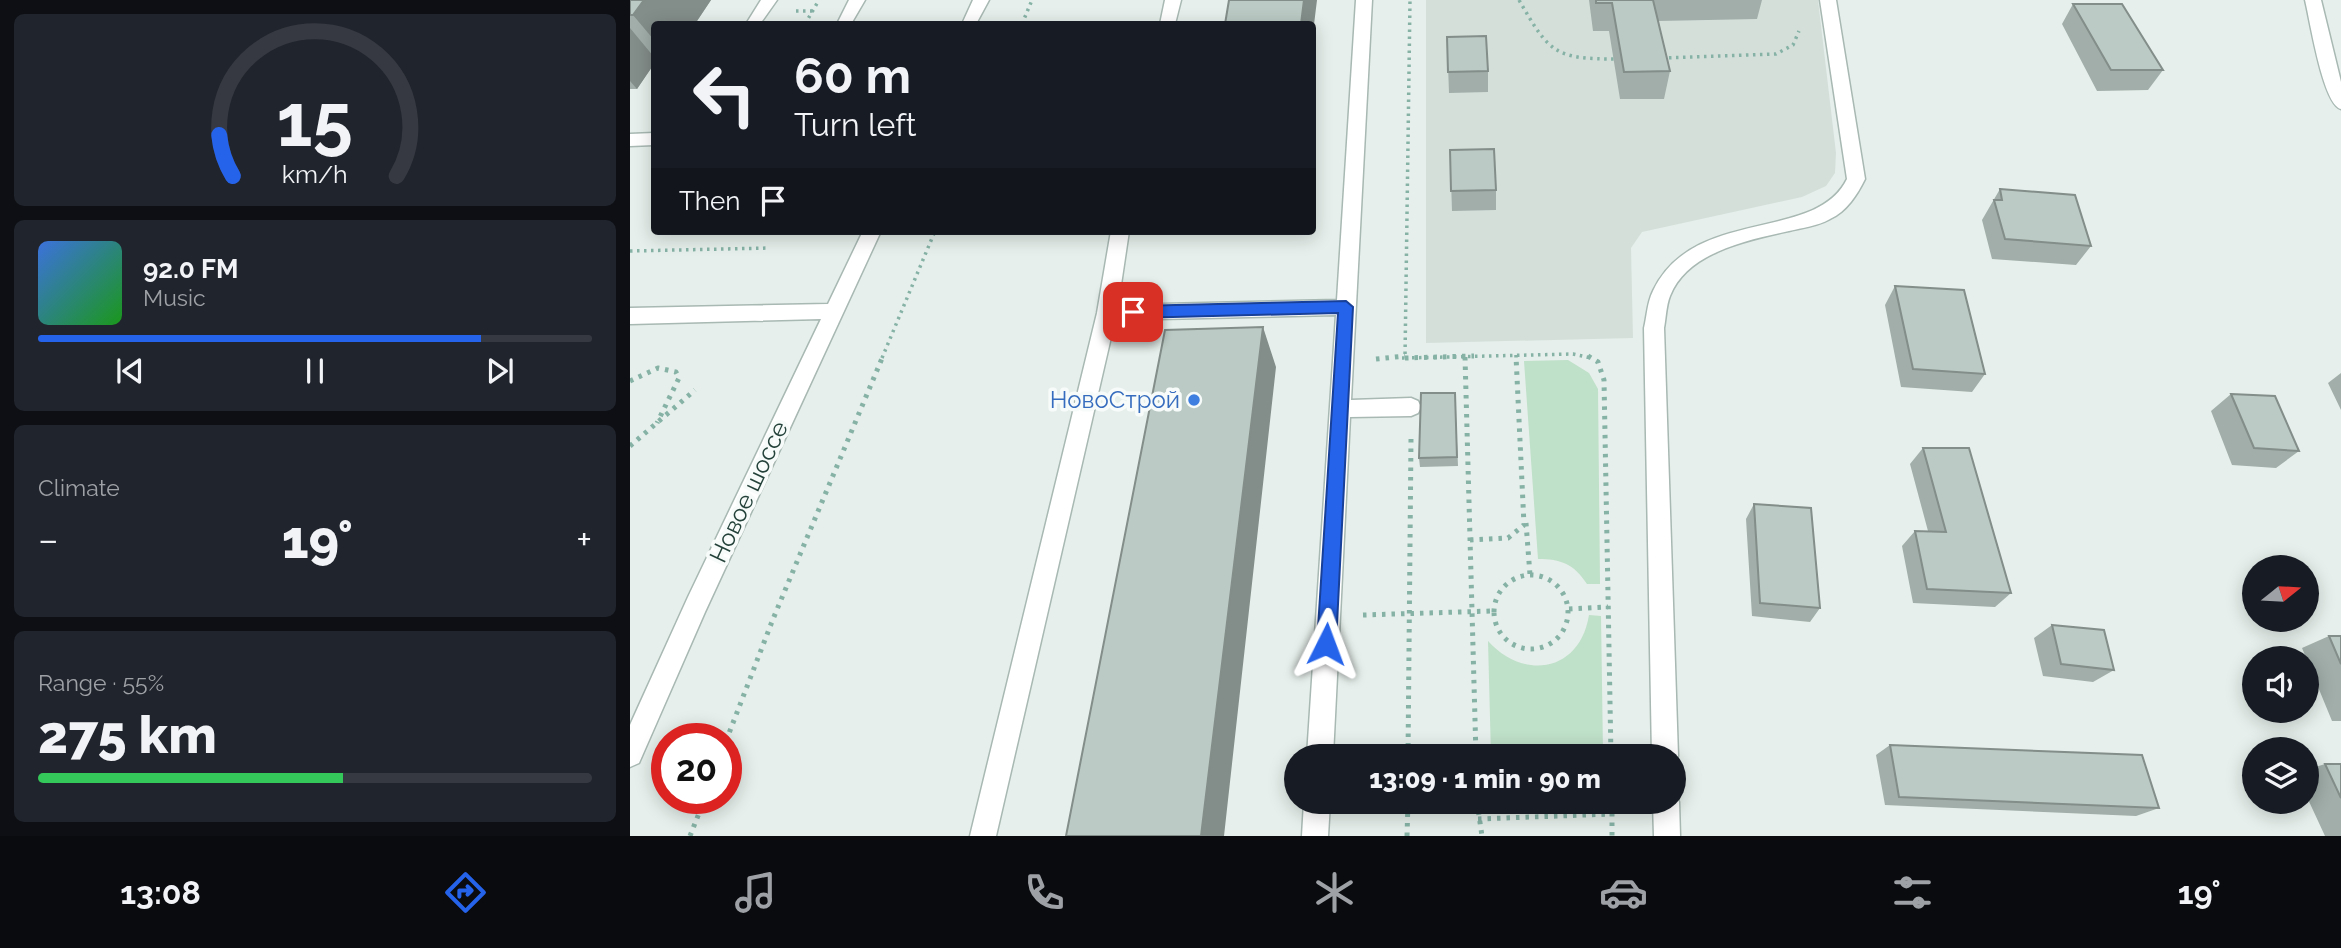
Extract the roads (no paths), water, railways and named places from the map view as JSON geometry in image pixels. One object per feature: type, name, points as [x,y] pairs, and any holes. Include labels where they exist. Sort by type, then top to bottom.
[{"type":"street","points":[[755,21],[769,0]]},
{"type":"street","points":[[846,21],[858,0]]},
{"type":"street","points":[[971,21],[981,0]]},
{"type":"street","points":[[1169,21],[1174,0]]},
{"type":"street","points":[[1321,744],[1364,0]]},
{"type":"street","points":[[1665,744],[1654,328],[1661,293],[1672,275],[1703,250],[1822,216],[1838,206],[1849,194],[1856,179],[1828,0]]},
{"type":"street","points":[[2313,0],[2330,74],[2341,104]]},
{"type":"street","points":[[630,140],[651,139]]},
{"type":"street","name":"Новое шоссе","points":[[630,754],[696,605],[870,235]]},
{"type":"street","points":[[983,836],[1107,313],[1119,235]]},
{"type":"street","points":[[1107,313],[1346,307]]},
{"type":"street","points":[[630,316],[835,311]]},
{"type":"street","points":[[1340,409],[1411,407]]},
{"type":"street","points":[[1315,836],[1316,814]]},
{"type":"street","points":[[1666,814],[1667,836]]},
{"type":"place","name":"НовоСтрой","points":[[1194,400]]}]
